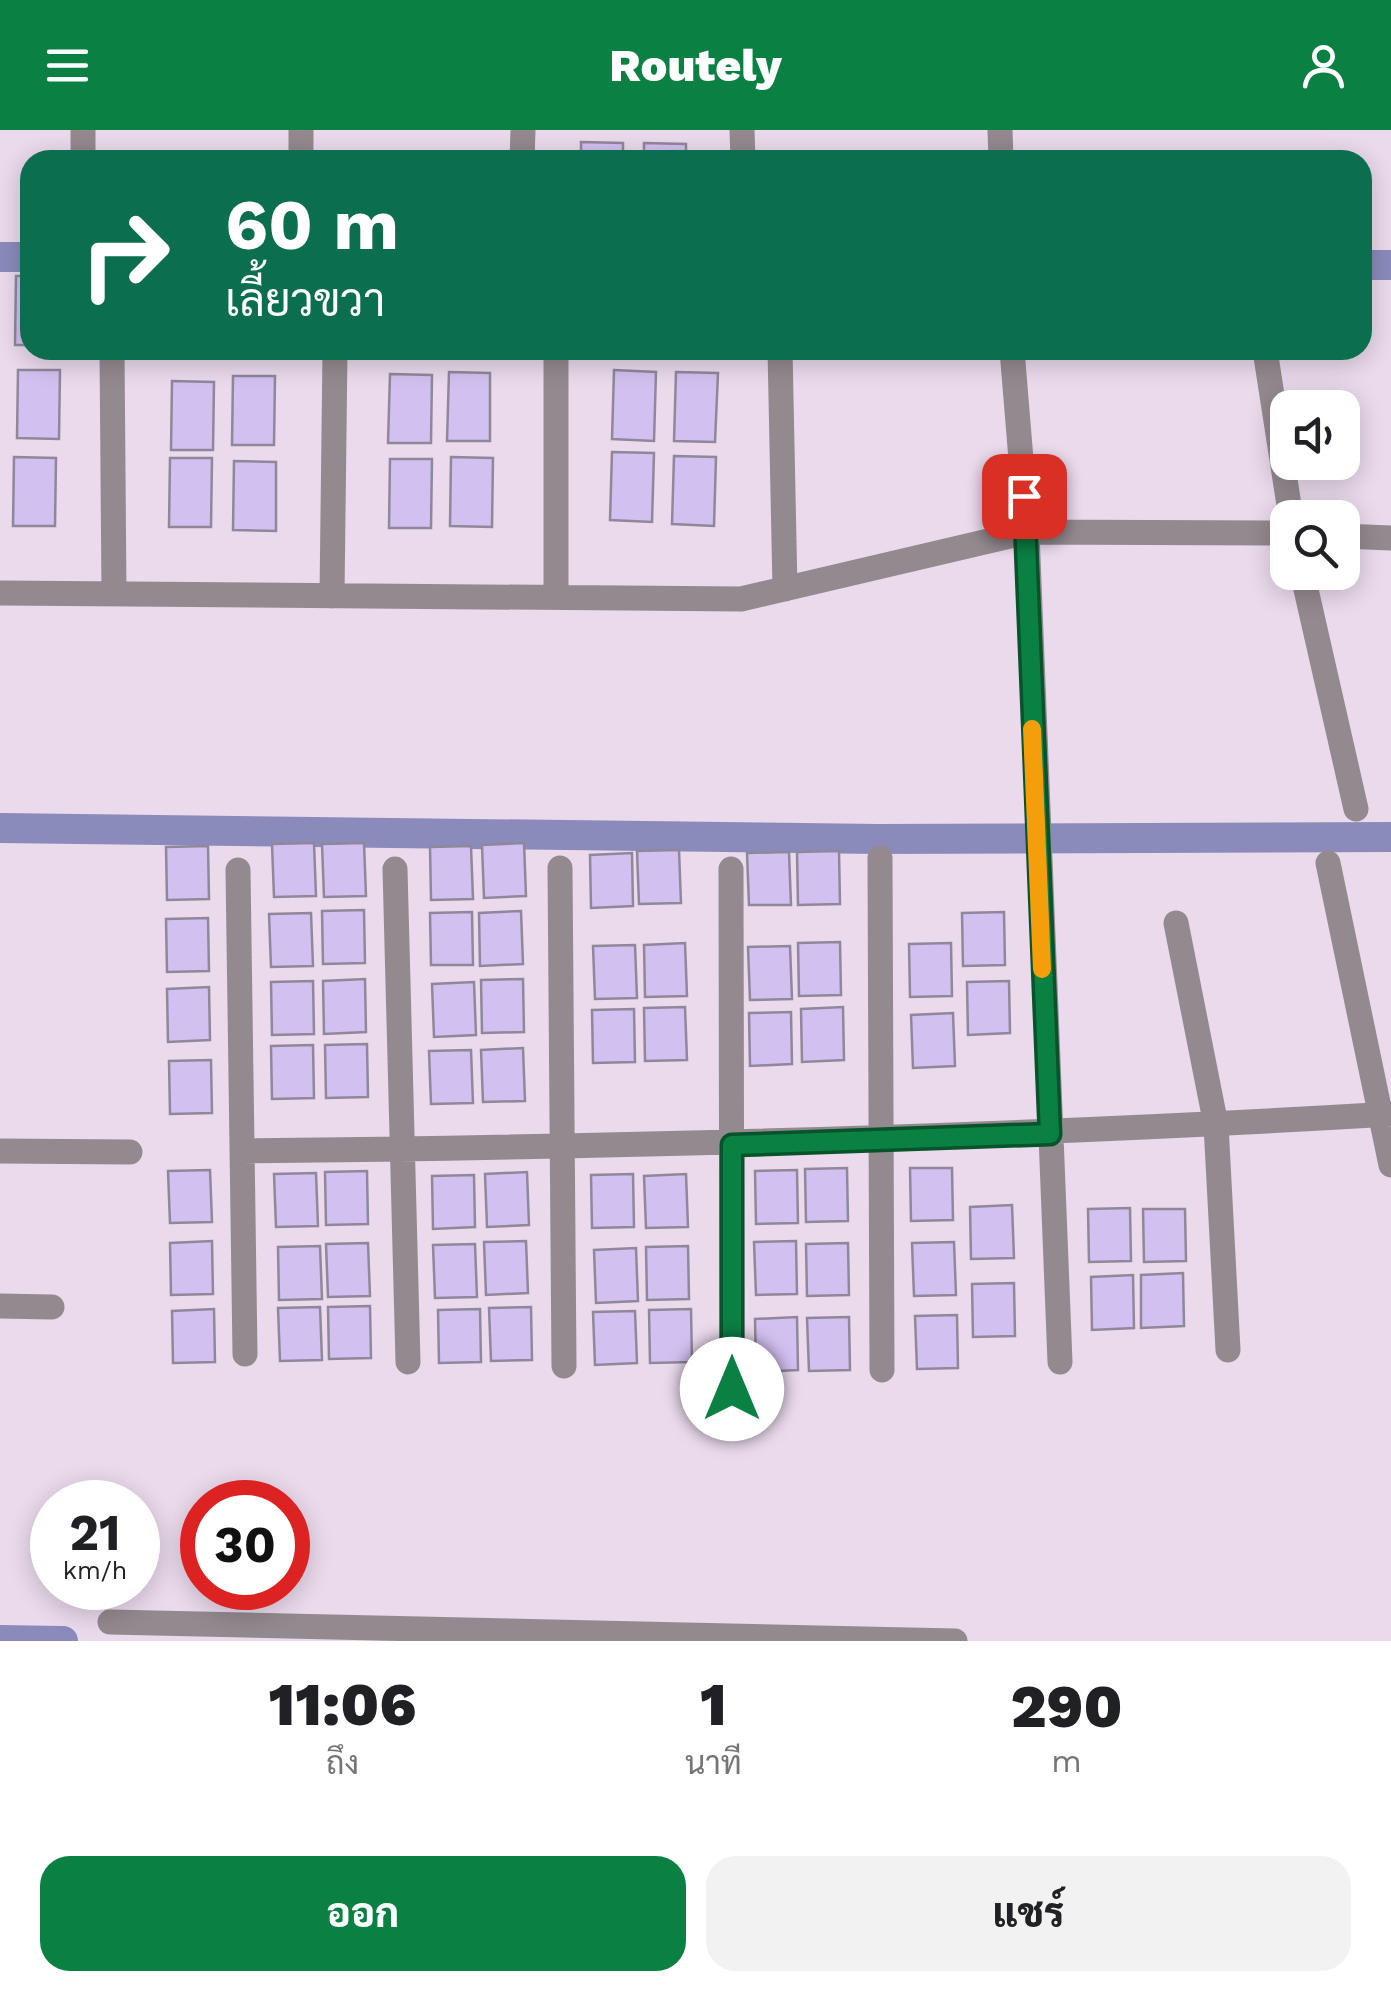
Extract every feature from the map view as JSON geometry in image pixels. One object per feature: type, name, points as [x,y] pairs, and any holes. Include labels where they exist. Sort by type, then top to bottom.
[{"type":"street","points":[[112,360],[114,594]]},
{"type":"street","points":[[332,596],[335,360]]},
{"type":"street","points":[[556,360],[556,597]]},
{"type":"street","points":[[780,360],[785,589]]},
{"type":"street","points":[[1013,360],[1027,532],[1060,1362]]},
{"type":"street","points":[[1267,360],[1288,500]]},
{"type":"street","points":[[0,593],[741,599],[1027,532],[1270,532]]},
{"type":"street","points":[[1360,537],[1391,538]]},
{"type":"street","points":[[1306,590],[1356,809]]},
{"type":"street","points":[[880,858],[882,1370]]},
{"type":"street","points":[[1328,863],[1386,1115],[1391,1164]]},
{"type":"street","points":[[560,868],[564,1366]]},
{"type":"street","points":[[395,869],[408,1362]]},
{"type":"street","points":[[731,869],[732,1389]]},
{"type":"street","points":[[238,870],[244,1354]]},
{"type":"street","points":[[1176,923],[1216,1125],[1228,1350]]},
{"type":"street","points":[[242,1151],[732,1145],[1050,1134],[1386,1115]]},
{"type":"street","points":[[0,1150],[130,1152]]},
{"type":"street","points":[[0,1306],[52,1307]]},
{"type":"street","points":[[110,1622],[295,1634],[955,1641]]},
{"type":"building","points":[[581,142],[623,143],[623,150],[581,150]]},
{"type":"building","points":[[644,143],[686,144],[686,150],[644,150]]},
{"type":"building","points":[[16,276],[20,276],[20,345],[15,345]]},
{"type":"building","points":[[18,370],[60,370],[59,439],[17,438]]},
{"type":"building","points":[[614,370],[656,372],[654,441],[612,439]]},
{"type":"building","points":[[449,372],[490,373],[490,441],[447,441]]},
{"type":"building","points":[[676,372],[718,373],[715,442],[674,441]]},
{"type":"building","points":[[390,374],[432,375],[431,443],[388,443]]},
{"type":"building","points":[[233,376],[275,376],[274,445],[232,445]]},
{"type":"building","points":[[172,381],[214,382],[213,450],[171,450]]},
{"type":"building","points":[[612,452],[654,453],[652,522],[610,520]]},
{"type":"building","points":[[674,456],[716,457],[714,526],[672,524]]},
{"type":"building","points":[[14,457],[56,458],[55,526],[13,526]]},
{"type":"building","points":[[451,457],[493,458],[492,527],[450,526]]},
{"type":"building","points":[[170,458],[212,458],[211,527],[169,527]]},
{"type":"building","points":[[390,459],[432,459],[431,528],[389,528]]},
{"type":"building","points":[[234,461],[276,462],[276,531],[233,530]]},
{"type":"building","points":[[314,843],[316,896],[274,897],[272,844]]},
{"type":"building","points":[[364,843],[366,896],[324,897],[322,844]]},
{"type":"building","points":[[524,843],[526,896],[484,898],[482,845]]},
{"type":"building","points":[[208,846],[209,899],[167,900],[166,847]]},
{"type":"building","points":[[471,846],[473,899],[431,900],[430,847]]},
{"type":"building","points":[[679,850],[681,903],[639,904],[637,851]]},
{"type":"building","points":[[839,851],[840,904],[798,905],[797,852]]},
{"type":"building","points":[[789,852],[791,905],[749,905],[747,853]]},
{"type":"building","points":[[632,853],[633,906],[591,908],[590,855]]},
{"type":"building","points":[[364,910],[365,963],[323,964],[322,911]]},
{"type":"building","points":[[521,911],[523,964],[480,966],[479,913]]},
{"type":"building","points":[[472,912],[473,965],[431,965],[430,913]]},
{"type":"building","points":[[1004,912],[1005,965],[963,966],[962,913]]},
{"type":"building","points":[[311,913],[313,966],[271,967],[269,914]]},
{"type":"building","points":[[208,918],[209,971],[167,972],[166,919]]},
{"type":"building","points":[[840,942],[841,995],[799,996],[798,943]]},
{"type":"building","points":[[685,943],[687,996],[645,997],[644,945]]},
{"type":"building","points":[[951,943],[952,996],[910,997],[909,944]]},
{"type":"building","points":[[635,945],[637,998],[595,999],[593,946]]},
{"type":"building","points":[[790,946],[792,999],[750,1000],[748,947]]},
{"type":"building","points":[[365,979],[366,1032],[324,1034],[323,981]]},
{"type":"building","points":[[523,979],[524,1032],[482,1033],[481,980]]},
{"type":"building","points":[[313,981],[314,1034],[272,1035],[271,982]]},
{"type":"building","points":[[1009,981],[1010,1033],[968,1035],[967,982]]},
{"type":"building","points":[[474,982],[476,1035],[434,1037],[432,984]]},
{"type":"building","points":[[209,987],[210,1040],[168,1042],[167,989]]},
{"type":"building","points":[[685,1007],[687,1060],[645,1061],[644,1008]]},
{"type":"building","points":[[843,1007],[844,1060],[802,1062],[801,1009]]},
{"type":"building","points":[[634,1009],[635,1062],[593,1063],[592,1010]]},
{"type":"building","points":[[791,1012],[792,1064],[750,1066],[749,1013]]},
{"type":"building","points":[[953,1013],[955,1066],[913,1068],[911,1015]]},
{"type":"building","points":[[367,1044],[368,1097],[326,1098],[325,1045]]},
{"type":"building","points":[[313,1045],[314,1098],[272,1099],[271,1046]]},
{"type":"building","points":[[523,1048],[525,1101],[483,1102],[481,1050]]},
{"type":"building","points":[[471,1050],[473,1103],[431,1104],[429,1051]]},
{"type":"building","points":[[211,1060],[212,1113],[170,1114],[169,1061]]},
{"type":"building","points":[[847,1168],[848,1221],[806,1222],[805,1169]]},
{"type":"building","points":[[910,1168],[952,1168],[953,1220],[911,1221]]},
{"type":"building","points":[[210,1170],[212,1222],[170,1223],[168,1171]]},
{"type":"building","points":[[797,1170],[798,1223],[756,1224],[755,1171]]},
{"type":"building","points":[[367,1171],[368,1224],[326,1225],[325,1172]]},
{"type":"building","points":[[527,1172],[529,1225],[487,1227],[485,1174]]},
{"type":"building","points":[[316,1173],[318,1226],[276,1227],[274,1174]]},
{"type":"building","points":[[633,1174],[634,1227],[592,1228],[591,1175]]},
{"type":"building","points":[[686,1174],[688,1227],[646,1228],[644,1176]]},
{"type":"building","points":[[474,1175],[475,1227],[433,1229],[432,1176]]},
{"type":"building","points":[[1012,1205],[1014,1258],[971,1259],[970,1207]]},
{"type":"building","points":[[1130,1208],[1131,1261],[1089,1262],[1088,1209]]},
{"type":"building","points":[[1143,1209],[1185,1209],[1186,1261],[1144,1262]]},
{"type":"building","points":[[212,1241],[213,1294],[171,1295],[170,1243]]},
{"type":"building","points":[[526,1241],[528,1293],[486,1295],[484,1242]]},
{"type":"building","points":[[796,1241],[797,1294],[756,1295],[754,1242]]},
{"type":"building","points":[[954,1242],[956,1295],[914,1296],[912,1243]]},
{"type":"building","points":[[368,1243],[370,1296],[328,1297],[326,1244]]},
{"type":"building","points":[[848,1243],[849,1295],[807,1296],[806,1244]]},
{"type":"building","points":[[475,1244],[477,1297],[435,1298],[433,1245]]},
{"type":"building","points":[[320,1246],[322,1299],[279,1300],[278,1247]]},
{"type":"building","points":[[688,1246],[689,1299],[647,1300],[646,1247]]},
{"type":"building","points":[[636,1248],[638,1301],[596,1303],[594,1250]]},
{"type":"building","points":[[1183,1273],[1184,1326],[1141,1328],[1141,1275]]},
{"type":"building","points":[[1133,1275],[1134,1328],[1092,1330],[1091,1277]]},
{"type":"building","points":[[1014,1283],[1015,1336],[973,1337],[972,1284]]},
{"type":"building","points":[[370,1306],[371,1358],[329,1359],[328,1307]]},
{"type":"building","points":[[320,1307],[322,1360],[280,1361],[278,1308]]},
{"type":"building","points":[[531,1307],[532,1360],[491,1361],[489,1308]]},
{"type":"building","points":[[214,1309],[215,1362],[173,1363],[172,1311]]},
{"type":"building","points":[[480,1309],[481,1362],[439,1363],[438,1310]]},
{"type":"building","points":[[691,1309],[692,1362],[650,1363],[649,1310]]},
{"type":"building","points":[[635,1311],[637,1363],[595,1365],[593,1312]]},
{"type":"building","points":[[957,1315],[958,1368],[917,1369],[915,1316]]},
{"type":"building","points":[[797,1317],[798,1370],[756,1372],[755,1319]]},
{"type":"building","points":[[849,1317],[850,1370],[809,1371],[807,1318]]},
{"type":"waterway","points":[[0,257],[20,257]]},
{"type":"waterway","points":[[1372,265],[1391,265]]},
{"type":"waterway","points":[[0,828],[878,839],[1391,837]]},
{"type":"waterway","points":[[0,1640],[63,1641]]},
{"type":"slow traffic","points":[[1032,729],[1042,969]]},
{"type":"route","points":[[732,1389],[732,1145],[1050,1134],[1024,496]]}]
